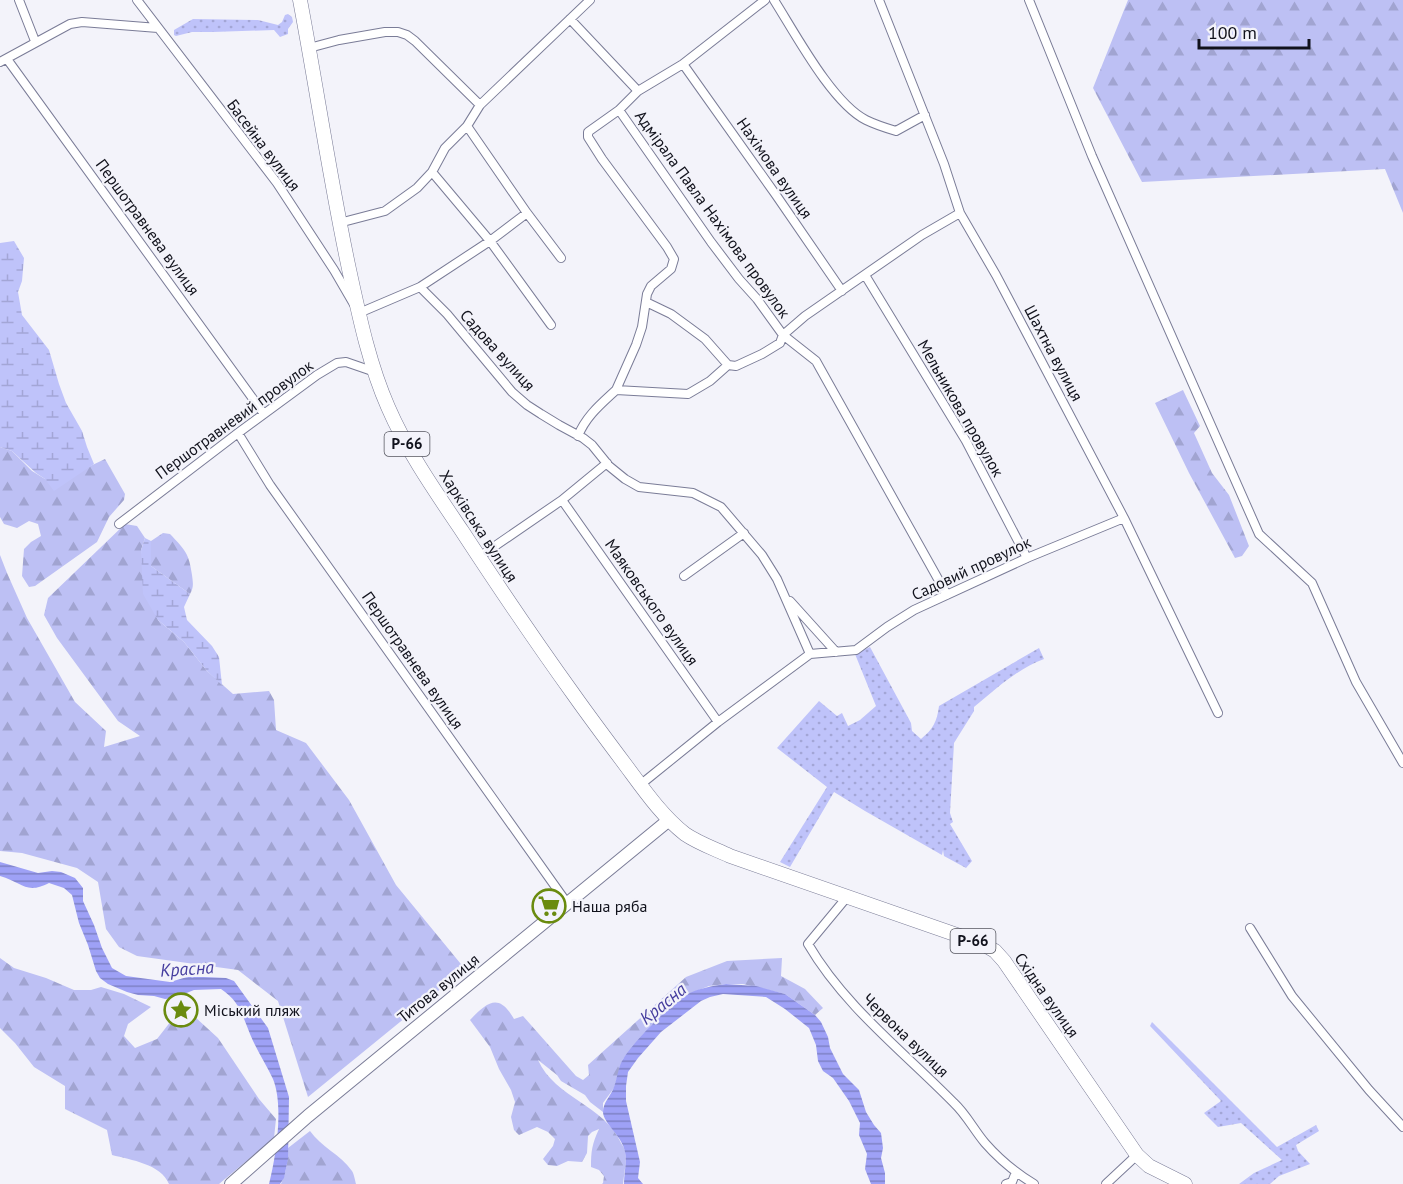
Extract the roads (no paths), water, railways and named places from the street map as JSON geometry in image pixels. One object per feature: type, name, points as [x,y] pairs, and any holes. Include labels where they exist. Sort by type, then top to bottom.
[{"type":"main road","name":"Харківська вулиця","points":[[300,0],[339,223],[358,313],[388,408],[403,438],[441,499],[558,673],[640,785],[669,820]]},
{"type":"main road","name":"Східна вулиця","points":[[669,820],[688,836],[730,856],[983,944],[995,951],[1137,1155],[1149,1166],[1185,1184]]},
{"type":"street","points":[[18,0],[35,42]]},
{"type":"street","name":"Басейна вулиця","points":[[137,0],[277,183],[334,270],[358,313]]},
{"type":"street","points":[[339,223],[385,212],[417,188],[432,172],[445,148],[467,126],[480,105],[590,0]]},
{"type":"street","points":[[578,436],[583,423],[616,390],[642,327],[647,294],[651,286],[671,269],[674,259],[602,159],[588,137],[588,132],[620,110],[638,91],[683,64],[765,0]]},
{"type":"street","points":[[774,0],[810,58],[838,97],[864,119],[896,131],[925,116]]},
{"type":"street","name":"Шахтна вулиця","points":[[879,0],[944,164],[960,213],[996,275],[1124,518],[1218,713]]},
{"type":"street","points":[[1029,0],[1092,156],[1259,534],[1312,583],[1356,682],[1403,764]]},
{"type":"street","points":[[570,19],[638,91]]},
{"type":"street","points":[[3,60],[70,24],[82,22],[158,28]]},
{"type":"street","points":[[309,48],[385,32],[407,35],[416,41],[480,105]]},
{"type":"street","name":"Першотравнева вулиця","points":[[3,60],[264,414]]},
{"type":"street","name":"Нахімова вулиця","points":[[683,64],[842,291]]},
{"type":"street","name":"Адмірала Павла Нахімова провулок","points":[[620,110],[738,279],[757,298],[783,335],[816,361],[947,595]]},
{"type":"street","points":[[467,126],[526,213],[561,258]]},
{"type":"street","points":[[432,172],[490,241],[551,325]]},
{"type":"street","points":[[358,313],[420,287],[490,241],[526,213]]},
{"type":"street","points":[[616,390],[688,394],[732,365],[762,354],[780,343],[783,335],[805,316],[922,235],[960,213]]},
{"type":"street","name":"Мельникова провулок","points":[[865,275],[966,441],[1027,558]]},
{"type":"street","name":"Садова вулиця","points":[[420,287],[447,315],[512,392],[534,410],[592,445],[625,479],[639,487],[693,494],[722,507],[762,555],[777,579],[810,654]]},
{"type":"street","points":[[646,302],[671,314],[705,339],[732,365]]},
{"type":"street","name":"Першотравневий провулок","points":[[118,524],[317,375],[337,363],[346,362],[375,372]]},
{"type":"street","name":"Першотравнева вулиця","points":[[238,434],[270,485],[567,903]]},
{"type":"street","points":[[479,557],[562,500],[607,463]]},
{"type":"street","name":"Маяковського вулиця","points":[[562,500],[718,722]]},
{"type":"street","name":"Садовий провулок","points":[[810,654],[856,650],[914,610],[1027,558],[1124,518]]},
{"type":"street","points":[[684,576],[744,532]]},
{"type":"street","points":[[785,596],[836,652]]},
{"type":"street","points":[[640,785],[718,722],[810,654]]},
{"type":"street","name":"Титова вулиця","points":[[231,1184],[308,1116],[669,820]]},
{"type":"street","name":"Червона вулиця","points":[[847,897],[808,944],[813,953],[836,986],[865,1018],[956,1105],[986,1144],[1016,1172],[1034,1184]]},
{"type":"street","points":[[1250,928],[1292,996],[1369,1090],[1403,1127]]},
{"type":"street","points":[[1106,1184],[1137,1155]]},
{"type":"street","points":[[1006,1184],[1012,1182],[1016,1172]]},
{"type":"place","name":"Наша ряба","points":[[549,906]]},
{"type":"place","name":"Міський пляж","points":[[181,1010]]},
{"type":"water label","name":"Красна","points":[[187,969]]},
{"type":"water label","name":"Красна","points":[[663,1004]]}]
